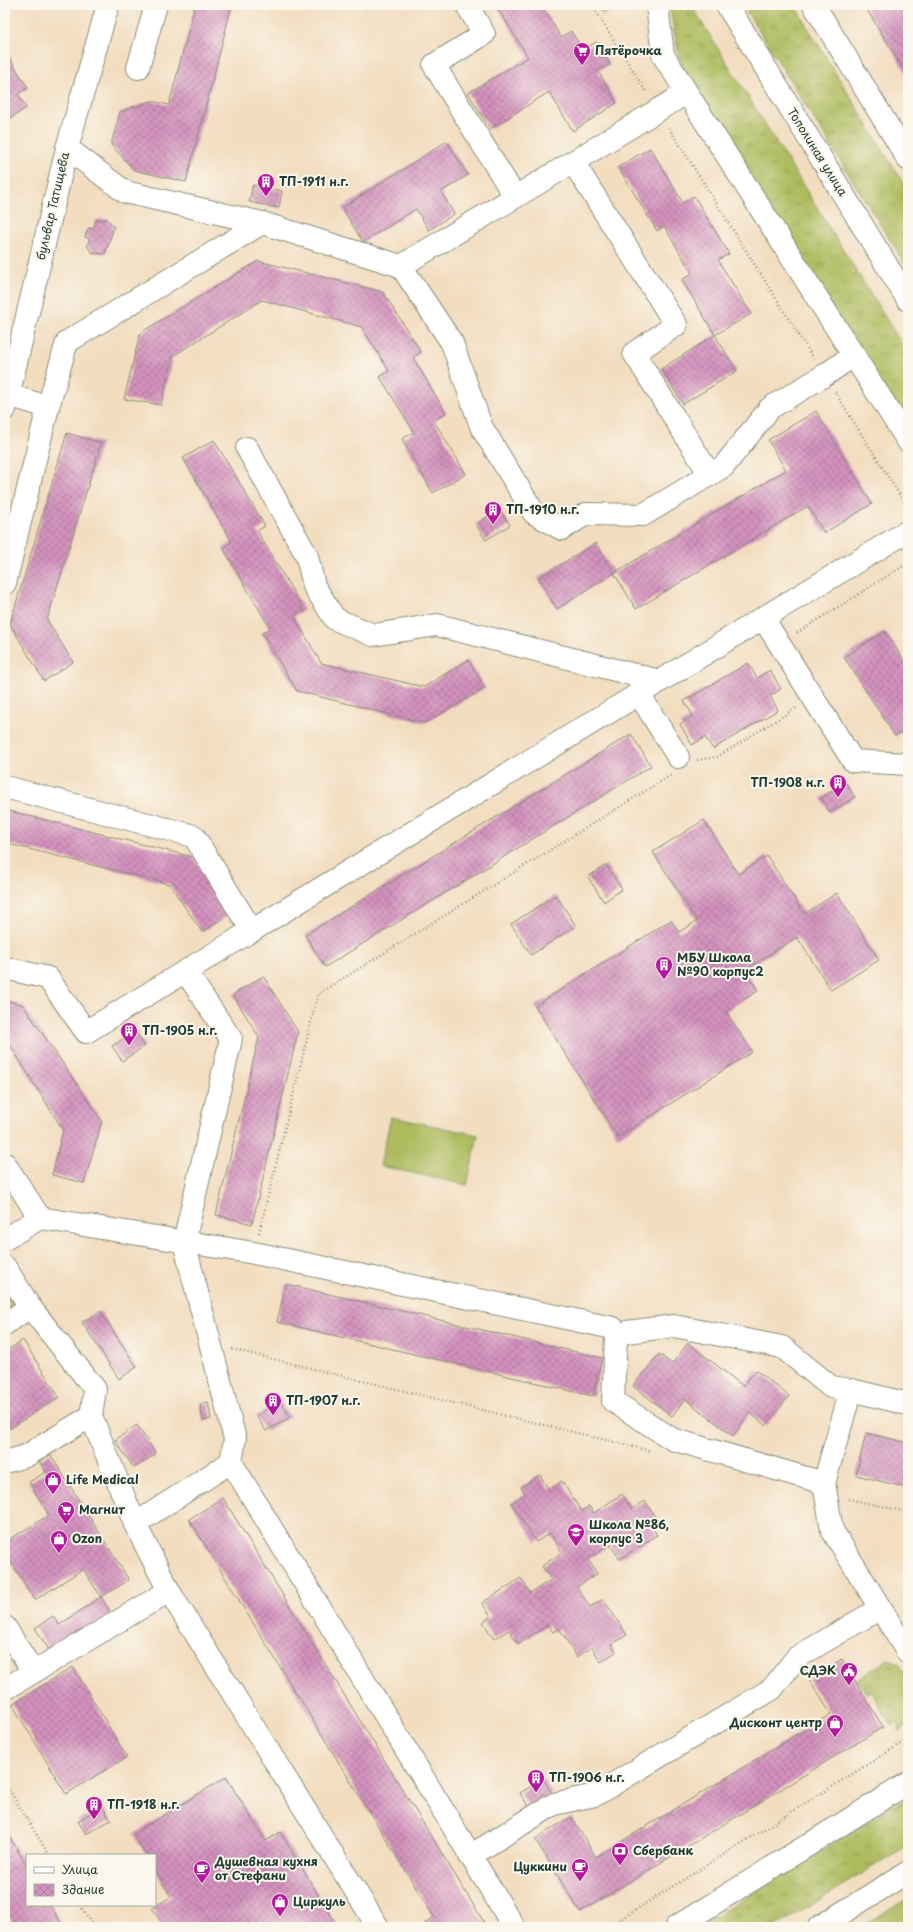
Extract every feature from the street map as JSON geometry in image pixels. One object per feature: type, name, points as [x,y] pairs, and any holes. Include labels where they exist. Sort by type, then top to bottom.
[{"type":"street","name":"бульвар Татищева","points":[[7,402],[67,148],[108,5]]},
{"type":"street","points":[[138,68],[156,5]]},
{"type":"street","points":[[467,5],[484,34],[434,66],[515,197]]},
{"type":"street","points":[[657,5],[663,55],[908,441]]},
{"type":"street","name":"Тополиная улица","points":[[727,5],[908,300]]},
{"type":"street","points":[[814,5],[908,159]]},
{"type":"street","points":[[401,266],[686,93]]},
{"type":"street","points":[[67,148],[125,192],[262,223],[401,266],[452,343],[481,426],[534,513],[562,529],[586,514],[643,515],[724,466],[770,408],[825,375],[854,355]]},
{"type":"street","points":[[573,162],[676,325],[634,353],[710,475]]},
{"type":"street","points":[[5,583],[48,407],[67,342],[262,223]]},
{"type":"street","points":[[7,402],[48,407]]},
{"type":"street","points":[[247,448],[307,556],[314,586],[335,619],[373,635],[437,624],[660,681]]},
{"type":"street","points":[[5,968],[48,978],[86,1032],[908,531]]},
{"type":"street","points":[[763,618],[853,761],[908,764]]},
{"type":"street","points":[[639,694],[683,763]]},
{"type":"street","points":[[5,787],[194,836],[252,931]]},
{"type":"street","points":[[186,972],[231,1039],[184,1242],[236,1439],[231,1462],[514,1927]]},
{"type":"street","points":[[5,1164],[40,1218]]},
{"type":"street","points":[[5,1239],[40,1218],[254,1253],[613,1328],[616,1336],[613,1401],[672,1439],[825,1488]]},
{"type":"street","points":[[5,1267],[30,1307],[95,1389],[91,1416],[135,1524],[169,1591],[378,1927]]},
{"type":"street","points":[[5,1324],[30,1307]]},
{"type":"street","points":[[616,1336],[627,1332],[674,1326],[782,1347],[831,1386],[908,1404]]},
{"type":"street","points":[[850,1390],[825,1488],[832,1530],[879,1609],[908,1653]]},
{"type":"street","points":[[5,1462],[26,1456],[91,1416]]},
{"type":"street","points":[[135,1524],[231,1462]]},
{"type":"street","points":[[5,1689],[169,1591]]},
{"type":"street","points":[[470,1856],[554,1804],[595,1795],[772,1689],[796,1658],[879,1609]]},
{"type":"street","points":[[5,1627],[11,1647],[33,1672]]},
{"type":"street","points":[[676,1927],[908,1783]]},
{"type":"street","points":[[818,1927],[908,1872]]},
{"type":"path","points":[[592,5],[908,508]]},
{"type":"path","points":[[779,644],[908,563]]},
{"type":"path","points":[[254,1253],[318,994],[683,763],[717,757],[813,698]]},
{"type":"path","points":[[5,1090],[7,1092],[5,1094]]},
{"type":"path","points":[[210,1343],[657,1452]]},
{"type":"path","points":[[825,1488],[908,1512]]},
{"type":"path","points":[[608,1927],[908,1739]]},
{"type":"path","points":[[5,1783],[48,1854]]},
{"type":"path","points":[[81,1906],[94,1927]]},
{"type":"green space","points":[[597,5],[618,5],[603,15]]},
{"type":"green space","points":[[669,5],[691,5],[908,354],[908,431],[681,66]]},
{"type":"green space","points":[[743,5],[794,5],[908,191],[908,269]]},
{"type":"green space","points":[[391,1117],[478,1135],[467,1185],[380,1166]]},
{"type":"green space","points":[[5,1267],[30,1307],[5,1324]]},
{"type":"green space","points":[[888,1660],[898,1663],[908,1678],[908,1725],[900,1731],[896,1723],[892,1726],[871,1691],[866,1693],[857,1679]]},
{"type":"green space","points":[[908,1797],[908,1845],[775,1927],[698,1927]]},
{"type":"green space","points":[[908,1898],[908,1927],[862,1927]]},
{"type":"building","points":[[195,5],[232,5],[186,182],[134,170],[111,145],[120,112],[151,101],[169,105]]},
{"type":"building","points":[[499,5],[541,5],[561,37],[571,31],[583,50],[596,42],[610,64],[598,71],[617,103],[573,131],[549,92],[490,129],[468,93],[528,57],[497,7]]},
{"type":"building","points":[[864,5],[908,5],[908,76]]},
{"type":"building","points":[[5,51],[28,88],[18,94],[26,108],[5,122]]},
{"type":"building","points":[[447,141],[468,175],[441,192],[454,214],[429,230],[416,209],[363,242],[342,208]]},
{"type":"building","points":[[650,148],[683,203],[694,196],[729,254],[718,260],[751,314],[715,335],[682,280],[692,273],[664,226],[657,231],[618,167]]},
{"type":"building","name":"ТП-1911 н.г.","points":[[253,185],[282,191],[279,208],[249,202]]},
{"type":"building","points":[[107,219],[114,227],[105,254],[93,253],[87,246],[90,239],[85,237],[88,228],[93,229],[96,220]]},
{"type":"building","points":[[258,261],[383,292],[421,352],[413,358],[446,413],[434,421],[466,474],[433,493],[402,439],[414,432],[380,377],[389,371],[362,327],[262,300],[173,356],[161,405],[124,399],[140,333]]},
{"type":"building","points":[[715,335],[737,371],[683,404],[661,369]]},
{"type":"building","points":[[816,411],[872,504],[824,533],[808,506],[636,609],[614,573],[786,470],[768,440]]},
{"type":"building","points":[[67,433],[101,443],[47,620],[73,662],[44,681],[10,624]]},
{"type":"building","points":[[214,440],[265,526],[257,531],[304,610],[294,616],[321,663],[424,687],[468,660],[485,688],[425,723],[297,691],[262,633],[270,628],[223,548],[232,542],[183,458]]},
{"type":"building","name":"ТП-1910 н.г.","points":[[499,509],[510,525],[486,540],[476,524]]},
{"type":"building","points":[[596,543],[614,573],[557,609],[538,578]]},
{"type":"building","points":[[885,631],[908,667],[908,728],[895,736],[844,657]]},
{"type":"building","points":[[748,663],[757,678],[770,670],[781,689],[770,696],[778,710],[713,749],[705,737],[692,745],[680,724],[693,716],[684,701]]},
{"type":"building","points":[[631,734],[651,766],[325,967],[305,935]]},
{"type":"building","name":"ТП-1908 н.г.","points":[[846,783],[855,797],[830,813],[821,798]]},
{"type":"building","points":[[5,810],[193,857],[231,913],[202,932],[169,884],[5,843]]},
{"type":"building","name":"МБУ Школа №90 корпус2","points":[[704,820],[738,874],[767,856],[804,914],[837,893],[879,960],[831,990],[797,937],[745,970],[758,991],[726,1011],[752,1052],[618,1137],[535,1006],[671,920],[679,932],[697,921],[653,852]]},
{"type":"building","points":[[606,865],[622,889],[604,902],[588,877]]},
{"type":"building","points":[[556,895],[576,926],[531,955],[511,924]]},
{"type":"building","points":[[263,976],[298,1032],[252,1224],[216,1215],[259,1037],[233,995]]},
{"type":"building","points":[[5,1000],[23,1005],[102,1121],[84,1183],[52,1175],[63,1130],[5,1037]]},
{"type":"building","name":"ТП-1905 н.г.","points":[[135,1031],[145,1046],[122,1061],[112,1046]]},
{"type":"building","points":[[286,1284],[602,1358],[593,1396],[277,1322]]},
{"type":"building","points":[[100,1311],[137,1367],[119,1379],[82,1322]]},
{"type":"building","points":[[23,1340],[59,1397],[11,1428],[5,1419],[5,1352]]},
{"type":"building","points":[[688,1343],[743,1386],[756,1370],[789,1396],[766,1426],[750,1413],[733,1436],[685,1399],[672,1416],[633,1386],[659,1354],[672,1364]]},
{"type":"building","name":"ТП-1907 н.г.","points":[[280,1401],[290,1417],[266,1431],[256,1416]]},
{"type":"building","points":[[208,1402],[211,1419],[203,1421],[200,1404]]},
{"type":"building","points":[[137,1425],[156,1454],[134,1468],[115,1440]]},
{"type":"building","points":[[866,1433],[908,1443],[908,1488],[856,1475]]},
{"type":"building","points":[[50,1454],[129,1580],[101,1597],[83,1569],[35,1600],[5,1553],[5,1542],[49,1515],[29,1482],[46,1472],[39,1461]]},
{"type":"building","points":[[540,1475],[549,1490],[562,1481],[581,1511],[589,1506],[594,1513],[622,1494],[632,1509],[645,1501],[656,1518],[649,1522],[657,1535],[620,1559],[610,1545],[588,1559],[597,1574],[577,1587],[590,1607],[603,1599],[627,1635],[611,1645],[616,1652],[601,1662],[592,1647],[577,1657],[559,1628],[553,1632],[548,1625],[518,1644],[509,1630],[494,1639],[483,1622],[491,1616],[482,1603],[521,1578],[530,1593],[551,1580],[542,1566],[562,1552],[550,1533],[536,1542],[511,1503],[525,1494],[521,1487]]},
{"type":"building","points":[[223,1498],[487,1927],[428,1927],[425,1923],[434,1917],[189,1519]]},
{"type":"building","points":[[101,1597],[111,1613],[51,1653],[35,1628],[53,1616],[59,1625]]},
{"type":"building","points":[[842,1659],[883,1727],[580,1912],[535,1839],[571,1817],[596,1857],[831,1714],[809,1679]]},
{"type":"building","points":[[73,1667],[127,1757],[66,1794],[12,1704]]},
{"type":"building","points":[[226,1777],[266,1841],[280,1832],[338,1927],[164,1927],[152,1908],[171,1897],[156,1872],[156,1854],[145,1854],[133,1834]]},
{"type":"building","name":"ТП-1906 н.г.","points":[[543,1779],[552,1793],[529,1807],[520,1793]]},
{"type":"building","name":"ТП-1918 н.г.","points":[[102,1806],[111,1820],[86,1834],[78,1821]]},
{"type":"building","points":[[5,1829],[26,1864],[26,1906],[51,1906],[64,1927],[16,1927],[5,1909]]},
{"type":"place","name":"Пятёрочка","points":[[582,66]]},
{"type":"place","name":"ТП-1911 н.г.","points":[[266,197]]},
{"type":"place","name":"ТП-1910 н.г.","points":[[493,525]]},
{"type":"place","name":"ТП-1908 н.г.","points":[[838,798]]},
{"type":"place","name":"МБУ Школа №90 корпус2","points":[[664,980]]},
{"type":"place","name":"ТП-1905 н.г.","points":[[129,1046]]},
{"type":"place","name":"ТП-1907 н.г.","points":[[273,1416]]},
{"type":"place","name":"Life Medical","points":[[53,1495]]},
{"type":"place","name":"Магнит","points":[[66,1525]]},
{"type":"place","name":"Школа №86, корпус 3","points":[[576,1547]]},
{"type":"place","name":"Ozon","points":[[59,1554]]},
{"type":"place","name":"СДЭК","points":[[849,1686]]},
{"type":"place","name":"Дисконт центр","points":[[835,1738]]},
{"type":"place","name":"ТП-1906 н.г.","points":[[536,1793]]},
{"type":"place","name":"ТП-1918 н.г.","points":[[94,1820]]},
{"type":"place","name":"Сбербанк","points":[[620,1866]]},
{"type":"place","name":"Цуккини","points":[[580,1882]]},
{"type":"place","name":"Душевная кухня от Стефани","points":[[202,1884]]},
{"type":"place","name":"Циркуль","points":[[280,1917]]}]
